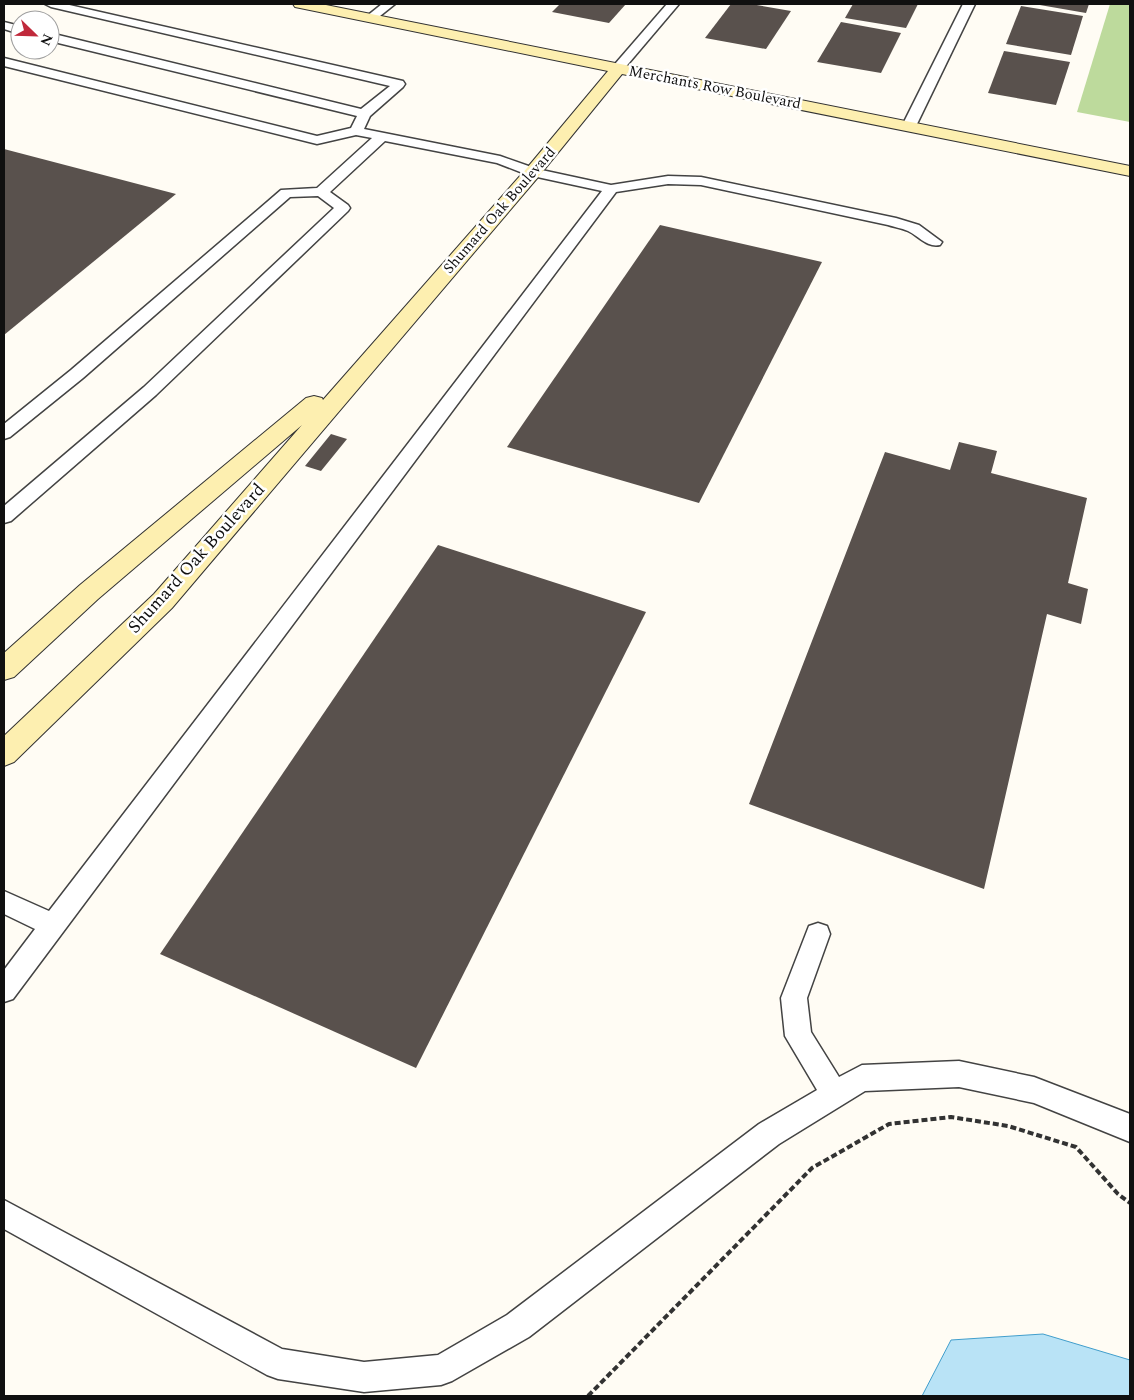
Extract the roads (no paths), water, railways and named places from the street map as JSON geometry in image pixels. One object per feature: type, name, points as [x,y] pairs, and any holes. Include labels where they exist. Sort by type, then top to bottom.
[{"type":"street","name":"Merchants Row Boulevard","points":[[300,4],[1130,172]]},
{"type":"street","name":"Shumard Oak Boulevard","points":[[4,754],[163,601],[533,172],[619,68]]},
{"type":"street","name":"Shumard Oak Boulevard","points":[[4,669],[89,592],[377,351]]},
{"type":"lane","points":[[51,4],[399,84],[364,114],[356,131]]},
{"type":"lane","points":[[371,18],[389,4]]},
{"type":"lane","points":[[619,68],[673,4]]},
{"type":"lane","points":[[909,126],[969,4]]},
{"type":"lane","points":[[60,39],[364,114]]},
{"type":"lane","points":[[4,62],[317,140],[356,131],[500,160],[533,172],[611,189],[668,180],[701,181],[891,221],[914,228],[935,242]]},
{"type":"lane","points":[[321,192],[381,136]]},
{"type":"lane","points":[[4,990],[611,189]]},
{"type":"lane","points":[[4,433],[77,374],[286,193],[321,192],[343,208],[150,391],[4,516]]},
{"type":"lane","points":[[4,902],[53,925]]},
{"type":"lane","points":[[818,934],[794,998],[798,1036],[835,1095]]},
{"type":"lane","points":[[4,1214],[278,1364],[364,1377],[442,1370],[518,1326],[769,1134],[862,1078],[960,1074],[1034,1090],[1130,1128]]},
{"type":"water","points":[[1043,1334],[1130,1360],[1130,1396],[922,1396],[951,1340]]}]
